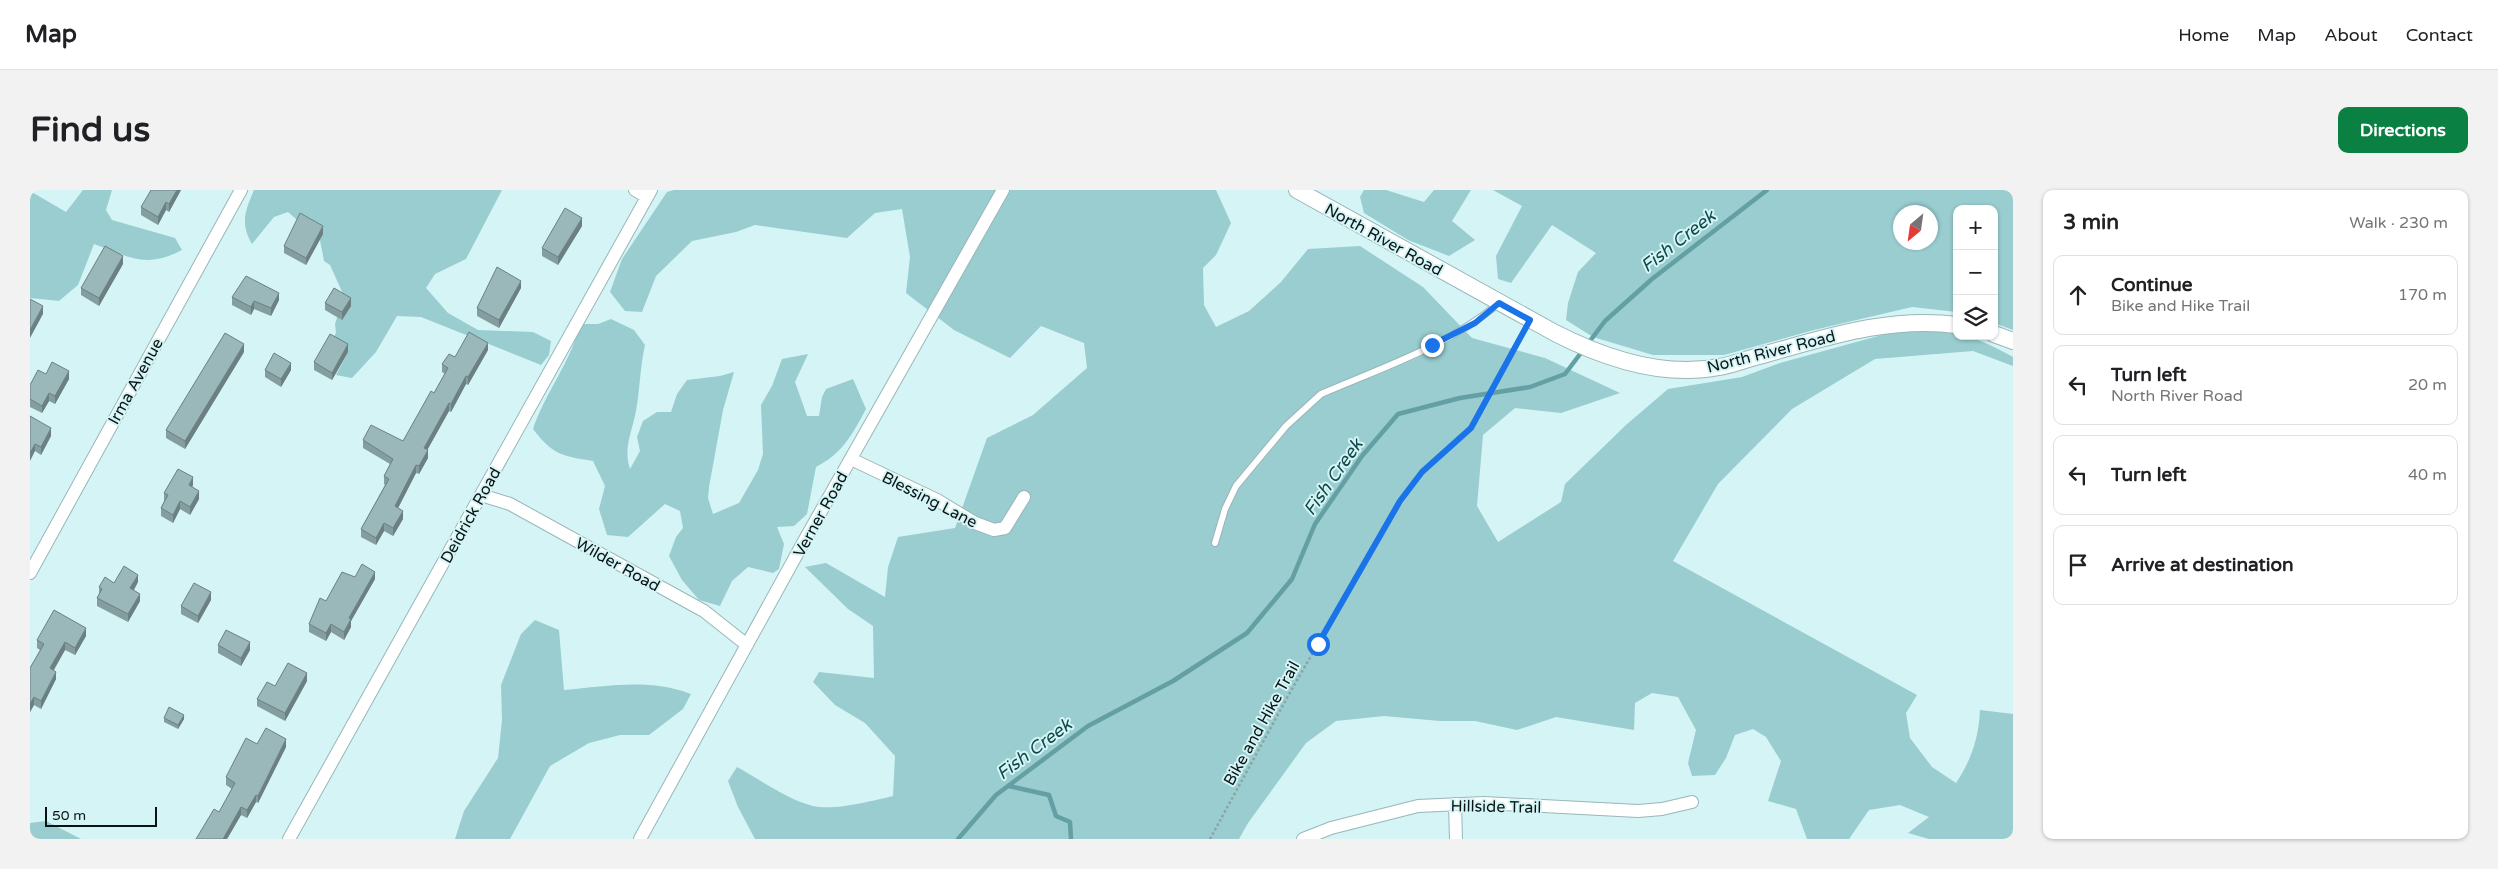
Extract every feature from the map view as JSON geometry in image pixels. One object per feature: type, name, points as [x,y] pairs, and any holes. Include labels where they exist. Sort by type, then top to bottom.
[{"type":"street","name":"Irma Avenue","points":[[30,573],[241,190]]},
{"type":"street","points":[[635,190],[649,193]]},
{"type":"street","name":"Verner Road","points":[[640,839],[1003,190]]},
{"type":"street","name":"North River Road","points":[[1297,190],[1530,320],[1584,348],[1622,361],[1692,370],[1719,367],[1865,328],[1901,322],[1953,325]]},
{"type":"street","name":"Deidrick Road","points":[[289,839],[649,193]]},
{"type":"street","points":[[1998,335],[2013,341]]},
{"type":"street","name":"Blessing Lane","points":[[851,459],[937,500],[975,523],[994,530],[1005,528],[1024,497]]},
{"type":"street","name":"Wilder Road","points":[[481,495],[510,504],[704,611],[747,645]]},
{"type":"street","name":"Hillside Trail","points":[[1303,839],[1331,828],[1379,814],[1418,806],[1484,803],[1638,811],[1662,809],[1692,802]]},
{"type":"street","points":[[1455,804],[1456,839]]},
{"type":"lane","points":[[1214,543],[1225,510],[1236,486],[1286,426],[1310,403],[1321,394],[1432,345],[1475,323],[1499,303]]},
{"type":"path","name":"Bike and Hike Trail","points":[[1210,839],[1288,696],[1400,501],[1422,472],[1463,437],[1478,417],[1530,320]]},
{"type":"shaded area","points":[[83,190],[112,190],[106,210],[112,220],[175,238],[182,250],[169,256],[147,260],[128,257],[94,244],[78,285],[59,301],[30,298],[30,191],[66,212]]},
{"type":"shaded area","points":[[254,190],[502,190],[466,259],[435,274],[426,288],[448,313],[478,330],[533,332],[551,341],[549,355],[541,365],[421,317],[397,316],[376,352],[352,378],[336,375],[348,352],[330,342],[336,333],[335,324],[344,296],[330,265],[324,261],[320,240],[288,212],[274,217],[252,244],[246,230],[245,217]]},
{"type":"shaded area","points":[[674,190],[1216,190],[1231,223],[1216,255],[1203,268],[1204,305],[1216,327],[1249,311],[1281,282],[1308,249],[1360,246],[1423,287],[1472,338],[1545,358],[1620,393],[1561,413],[1515,408],[1483,435],[1477,506],[1498,542],[1561,502],[1565,484],[1626,425],[1668,389],[1742,377],[1780,363],[1889,333],[1920,329],[1953,333],[1953,340],[1978,340],[1993,346],[2013,357],[2013,366],[1973,351],[1875,359],[1792,409],[1718,484],[1673,561],[1917,695],[1906,713],[1910,738],[1932,767],[1956,783],[1966,766],[1973,748],[1978,730],[1980,710],[2013,714],[2013,839],[1929,839],[1908,833],[1929,817],[1900,805],[1869,810],[1849,839],[1807,839],[1796,809],[1768,801],[1781,761],[1766,737],[1753,729],[1735,735],[1726,758],[1715,775],[1692,776],[1688,763],[1696,730],[1678,697],[1652,693],[1635,703],[1634,730],[1556,717],[1517,730],[1475,721],[1440,721],[1384,716],[1336,721],[1306,743],[1248,823],[1239,839],[755,839],[738,807],[728,781],[737,767],[783,794],[813,806],[842,806],[893,796],[895,756],[865,723],[835,705],[813,682],[819,672],[874,678],[873,626],[848,609],[805,567],[826,563],[885,597],[888,567],[898,537],[955,528],[987,438],[1033,415],[1087,368],[1084,343],[1041,326],[1010,358],[954,330],[906,293],[910,257],[902,209],[875,213],[847,238],[755,225],[736,232],[692,241],[656,276],[642,312],[625,311],[610,292],[622,259],[667,192]]},
{"type":"shaded area","points":[[1364,190],[1386,190],[1424,202],[1434,190],[1471,190],[1452,221],[1475,240],[1449,256],[1408,240],[1364,213],[1360,197]]},
{"type":"shaded area","points":[[1493,190],[2013,190],[2013,330],[1998,324],[1998,205],[1953,205],[1953,312],[1912,307],[1814,330],[1724,355],[1653,355],[1593,337],[1566,320],[1568,303],[1578,272],[1596,253],[1552,225],[1511,283],[1498,279],[1496,256],[1522,206]]},
{"type":"shaded area","points":[[611,319],[634,330],[645,345],[636,411],[627,454],[630,469],[640,451],[637,437],[643,421],[657,412],[671,412],[677,394],[687,380],[720,376],[734,372],[723,410],[709,487],[708,498],[713,514],[739,503],[758,470],[763,454],[761,405],[772,386],[782,359],[808,354],[795,382],[807,416],[819,416],[822,397],[826,389],[853,379],[866,409],[851,435],[840,449],[816,467],[807,514],[794,526],[777,527],[784,544],[779,569],[773,573],[748,567],[732,581],[720,606],[699,600],[682,580],[669,556],[676,537],[683,528],[680,511],[665,504],[628,537],[607,535],[599,509],[605,486],[593,461],[573,458],[559,453],[546,444],[533,429],[571,351],[580,324],[598,324]]},
{"type":"shaded area","points":[[535,620],[559,630],[564,690],[628,684],[660,686],[691,694],[683,709],[649,735],[620,735],[589,743],[550,766],[510,839],[455,839],[464,811],[498,758],[502,720],[501,685],[521,634]]},
{"type":"shaded area","points":[[46,821],[81,839],[30,839],[30,823]]},
{"type":"building","points":[[151,190],[177,190],[169,204],[166,202],[158,217],[141,207]]},
{"type":"building","points":[[565,208],[582,218],[558,257],[542,248]]},
{"type":"building","points":[[300,213],[323,226],[306,258],[284,246]]},
{"type":"building","points":[[105,246],[123,256],[99,298],[81,288]]},
{"type":"building","points":[[497,267],[521,281],[499,320],[477,308]]},
{"type":"building","points":[[246,276],[279,293],[271,308],[254,301],[251,307],[232,297]]},
{"type":"building","points":[[334,288],[351,298],[342,312],[325,303]]},
{"type":"building","points":[[30,299],[43,306],[30,330]]},
{"type":"building","points":[[469,332],[488,343],[468,377],[466,376],[451,404],[449,403],[424,448],[428,450],[419,466],[416,465],[395,506],[403,511],[393,528],[384,523],[376,538],[361,529],[389,479],[384,476],[393,459],[363,440],[371,425],[403,441],[431,391],[434,393],[448,368],[442,364],[449,354],[455,357]]},
{"type":"building","points":[[225,333],[244,344],[185,441],[166,430]]},
{"type":"building","points":[[330,334],[348,344],[332,373],[314,362]]},
{"type":"building","points":[[274,353],[291,363],[281,379],[265,370]]},
{"type":"building","points":[[52,362],[69,371],[55,396],[49,393],[42,406],[30,399],[30,385],[38,370],[46,374]]},
{"type":"building","points":[[30,416],[51,428],[41,447],[35,444],[30,453]]},
{"type":"building","points":[[178,469],[193,477],[189,485],[199,491],[190,507],[180,501],[173,515],[161,508],[168,495],[164,493]]},
{"type":"building","points":[[362,564],[375,572],[349,618],[351,619],[344,632],[331,624],[326,633],[309,624],[320,598],[326,601],[342,572],[355,577]]},
{"type":"building","points":[[124,566],[138,575],[130,588],[140,594],[128,614],[97,598],[102,589],[99,587],[105,577],[114,583]]},
{"type":"building","points":[[194,583],[211,592],[198,616],[181,606]]},
{"type":"building","points":[[54,610],[86,628],[75,648],[65,642],[50,668],[56,672],[41,701],[34,697],[30,704],[30,668],[44,644],[37,640]]},
{"type":"building","points":[[226,630],[250,642],[241,658],[218,645]]},
{"type":"building","points":[[288,663],[307,673],[285,713],[257,699],[267,682],[275,686]]},
{"type":"building","points":[[169,707],[184,715],[178,725],[164,718]]},
{"type":"building","points":[[266,728],[286,739],[258,796],[256,795],[247,810],[241,807],[223,839],[196,839],[214,809],[219,812],[235,783],[226,777],[246,738],[257,744]]},
{"type":"waterway","name":"Fish Creek","points":[[958,839],[996,795],[1088,726],[1173,681],[1247,633],[1292,579],[1315,524],[1362,456],[1398,414],[1460,398],[1530,387],[1565,374],[1605,321],[1652,279],[1767,190]]},
{"type":"waterway","points":[[1009,786],[1049,795],[1056,816],[1070,822],[1071,839]]},
{"type":"route","points":[[1318,644],[1400,501],[1412,484],[1422,472],[1471,428],[1530,320],[1499,303],[1475,323],[1432,345]]}]
